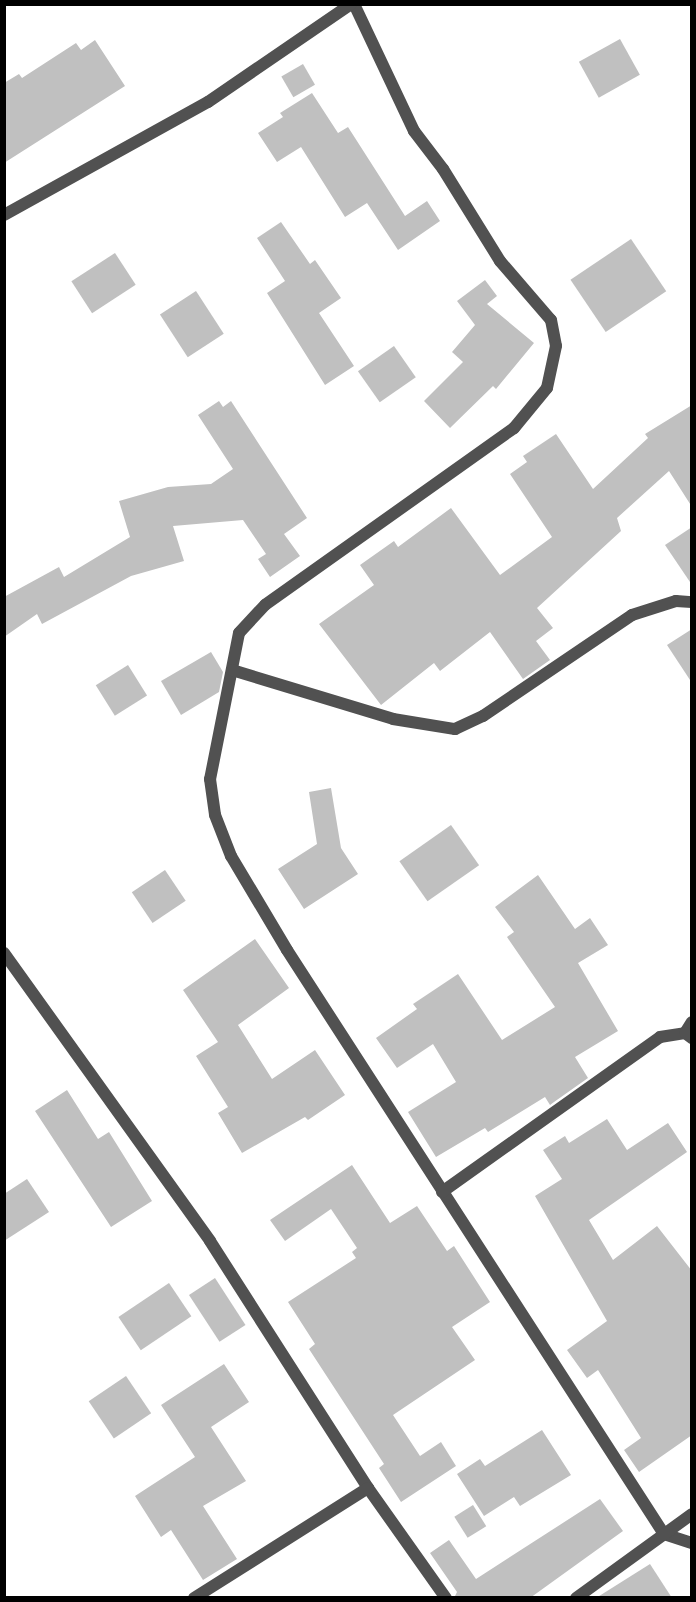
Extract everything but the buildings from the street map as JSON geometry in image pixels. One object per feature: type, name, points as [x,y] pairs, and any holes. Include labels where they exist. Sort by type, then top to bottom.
[{"type":"street","points":[[4,215],[208,102],[353,4],[414,131],[443,169],[500,261],[551,320],[556,346],[547,388],[514,428],[265,605],[239,633],[210,779],[215,815],[231,856],[442,1192],[664,1534],[692,1543]]},
{"type":"street","points":[[232,670],[393,719],[455,729],[483,716],[632,615],[676,601],[692,602]]},
{"type":"street","points":[[4,953],[210,1241],[368,1488],[446,1598]]},
{"type":"street","points":[[442,1192],[660,1037],[689,1031]]},
{"type":"street","points":[[194,1598],[368,1488]]},
{"type":"street","points":[[576,1598],[692,1514]]}]
